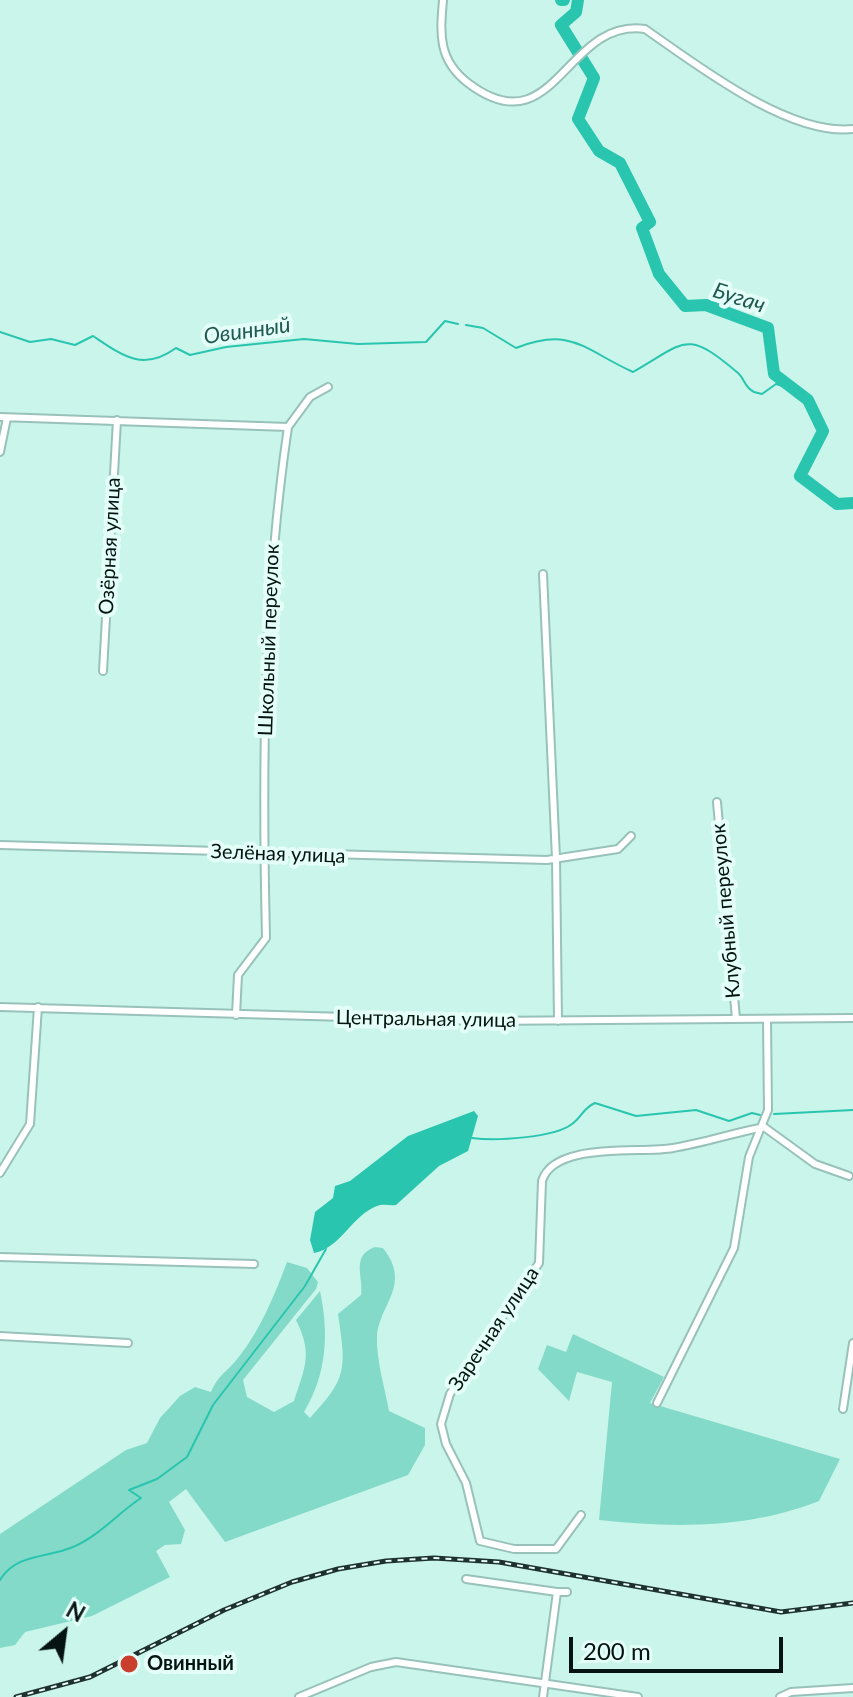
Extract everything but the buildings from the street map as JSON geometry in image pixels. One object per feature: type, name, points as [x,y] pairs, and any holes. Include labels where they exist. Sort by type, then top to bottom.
[{"type":"street","points":[[443,0],[441,33],[445,58],[460,77],[497,101],[512,103],[530,99],[587,49],[608,34],[627,27],[645,29],[737,93],[822,128],[853,129]]},
{"type":"street","points":[[0,452],[4,418],[288,427],[310,397],[328,387]]},
{"type":"street","name":"Озёрная улица","points":[[103,671],[117,420]]},
{"type":"street","name":"Школьный переулок","points":[[236,1015],[238,975],[244,963],[261,949],[266,938],[264,854],[268,597],[288,427]]},
{"type":"street","points":[[543,574],[556,858],[558,1021]]},
{"type":"street","name":"Клубный переулок","points":[[717,802],[736,1019]]},
{"type":"street","name":"Зелёная улица","points":[[0,845],[547,860],[618,849],[631,836]]},
{"type":"street","name":"Центральная улица","points":[[0,1007],[558,1021],[853,1018]]},
{"type":"street","points":[[0,1173],[30,1124],[38,1007]]},
{"type":"street","points":[[657,1403],[734,1248],[749,1157],[764,1127],[768,1110],[767,1020]]},
{"type":"street","points":[[764,1127],[815,1164],[849,1176]]},
{"type":"street","name":"Заречная улица","points":[[581,1515],[556,1549],[514,1549],[480,1541],[466,1483],[446,1444],[441,1424],[450,1394],[539,1263],[544,1175],[554,1164],[604,1150],[667,1149],[764,1127]]},
{"type":"street","points":[[0,1257],[254,1264]]},
{"type":"street","points":[[0,1336],[128,1343]]},
{"type":"street","points":[[843,1409],[853,1343]]},
{"type":"street","points":[[466,1579],[567,1592]]},
{"type":"street","points":[[543,1697],[557,1592]]},
{"type":"street","points":[[299,1697],[371,1667],[396,1662],[638,1697]]},
{"type":"street","points":[[780,1697],[791,1692],[853,1688]]},
{"type":"shaded area","points":[[474,1111],[478,1116],[468,1151],[439,1166],[396,1205],[379,1205],[368,1210],[332,1245],[314,1253],[310,1240],[315,1212],[333,1198],[335,1186],[350,1181],[408,1136]]},
{"type":"shaded area","points":[[375,1247],[383,1248],[395,1273],[392,1294],[377,1336],[379,1364],[389,1411],[425,1428],[425,1445],[408,1475],[225,1542],[186,1489],[169,1502],[185,1530],[181,1544],[165,1545],[156,1551],[170,1577],[92,1616],[25,1632],[15,1645],[0,1648],[0,1534],[126,1450],[147,1443],[160,1418],[180,1396],[195,1387],[211,1392],[253,1336],[287,1262],[307,1268],[318,1282],[316,1289],[243,1380],[247,1397],[274,1412],[294,1401],[306,1360],[304,1342],[296,1320],[320,1291],[325,1322],[324,1353],[312,1398],[304,1412],[310,1418],[338,1382],[343,1360],[338,1314],[361,1295],[360,1261],[367,1251]]},
{"type":"shaded area","points":[[573,1334],[664,1377],[650,1403],[840,1459],[819,1501],[765,1517],[710,1524],[599,1520],[612,1382],[577,1372],[569,1401],[538,1369],[547,1345],[566,1352]]},
{"type":"waterway","name":"Бугач","points":[[578,0],[576,12],[561,25],[594,78],[578,119],[599,151],[620,163],[650,222],[642,228],[659,274],[685,306],[706,305],[768,328],[774,374],[808,400],[823,431],[800,476],[837,504],[853,503]]},
{"type":"waterway","name":"Овинный","points":[[0,332],[30,342],[51,339],[75,345],[93,336],[124,355],[143,360],[153,359],[176,348],[190,355],[226,347],[304,339],[358,344],[426,342],[445,321],[458,324]]},
{"type":"waterway","name":"Овинный","points":[[466,325],[483,328],[516,348],[551,339],[565,340],[633,372],[676,347],[695,345],[738,373],[754,392],[762,394],[776,384],[789,388]]},
{"type":"waterway","points":[[472,1138],[509,1139],[552,1133],[572,1124],[595,1103],[636,1116],[696,1110],[729,1121],[752,1113],[760,1115]]},
{"type":"waterway","points":[[774,1114],[853,1110]]},
{"type":"waterway","points":[[0,1580],[15,1565],[73,1547],[91,1537],[141,1498],[129,1490],[157,1479],[187,1457],[213,1405],[305,1286],[326,1249]]},
{"type":"railway","points":[[16,1697],[90,1677],[224,1610],[292,1582],[338,1569],[386,1561],[434,1558],[499,1562],[781,1612],[853,1603]]},
{"type":"place","name":"Овинный","points":[[129,1664]]}]
